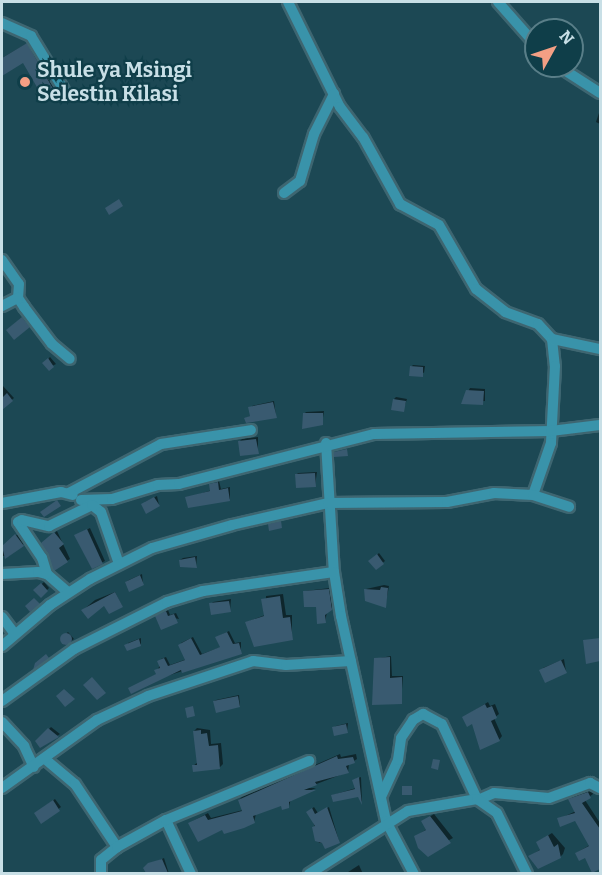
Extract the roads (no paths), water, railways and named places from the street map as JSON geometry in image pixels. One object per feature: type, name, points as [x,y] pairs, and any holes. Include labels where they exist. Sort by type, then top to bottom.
[{"type":"street","points":[[288,2],[334,94],[363,137],[400,204],[439,225],[477,289],[505,312],[538,324],[552,339],[555,359],[548,459],[533,495]]},
{"type":"street","points":[[498,2],[524,31]]},
{"type":"street","points":[[2,23],[20,28],[31,36],[64,90]]},
{"type":"street","points":[[577,78],[600,93]]},
{"type":"street","points":[[284,193],[300,181],[314,134],[334,94]]},
{"type":"street","points":[[2,260],[19,284],[18,298],[52,344],[70,359]]},
{"type":"street","points":[[2,306],[18,298]]},
{"type":"street","points":[[552,339],[600,349]]},
{"type":"street","points":[[81,500],[112,499],[158,485],[180,484],[326,443],[374,434],[551,430],[600,425]]},
{"type":"street","points":[[2,504],[69,493],[161,444],[251,430]]},
{"type":"street","points":[[326,443],[334,572],[351,661],[386,821],[414,873]]},
{"type":"street","points":[[69,493],[101,512],[119,564]]},
{"type":"street","points":[[2,645],[14,633],[68,592],[119,564],[172,541],[328,503],[447,502],[494,493],[533,495],[570,507]]},
{"type":"street","points":[[68,592],[47,574],[42,558],[18,522],[22,520],[49,526],[92,505]]},
{"type":"street","points":[[2,701],[74,649],[167,602],[204,591],[334,572]]},
{"type":"street","points":[[2,574],[47,574]]},
{"type":"street","points":[[2,617],[14,633]]},
{"type":"street","points":[[2,788],[113,711],[239,665],[262,661],[286,666],[351,661]]},
{"type":"street","points":[[381,797],[398,760],[401,738],[413,720],[423,714],[442,724],[479,799],[497,813],[527,873]]},
{"type":"street","points":[[2,722],[24,746],[34,767]]},
{"type":"street","points":[[45,759],[75,784],[117,847]]},
{"type":"street","points":[[101,873],[101,860],[117,847],[166,820],[309,761]]},
{"type":"street","points":[[309,873],[386,821],[429,804],[479,799],[494,793],[549,798],[590,783],[600,788]]},
{"type":"street","points":[[166,820],[191,873]]},
{"type":"place","name":"Shule ya Msingi Selestin Kilasi","points":[[25,82]]}]
